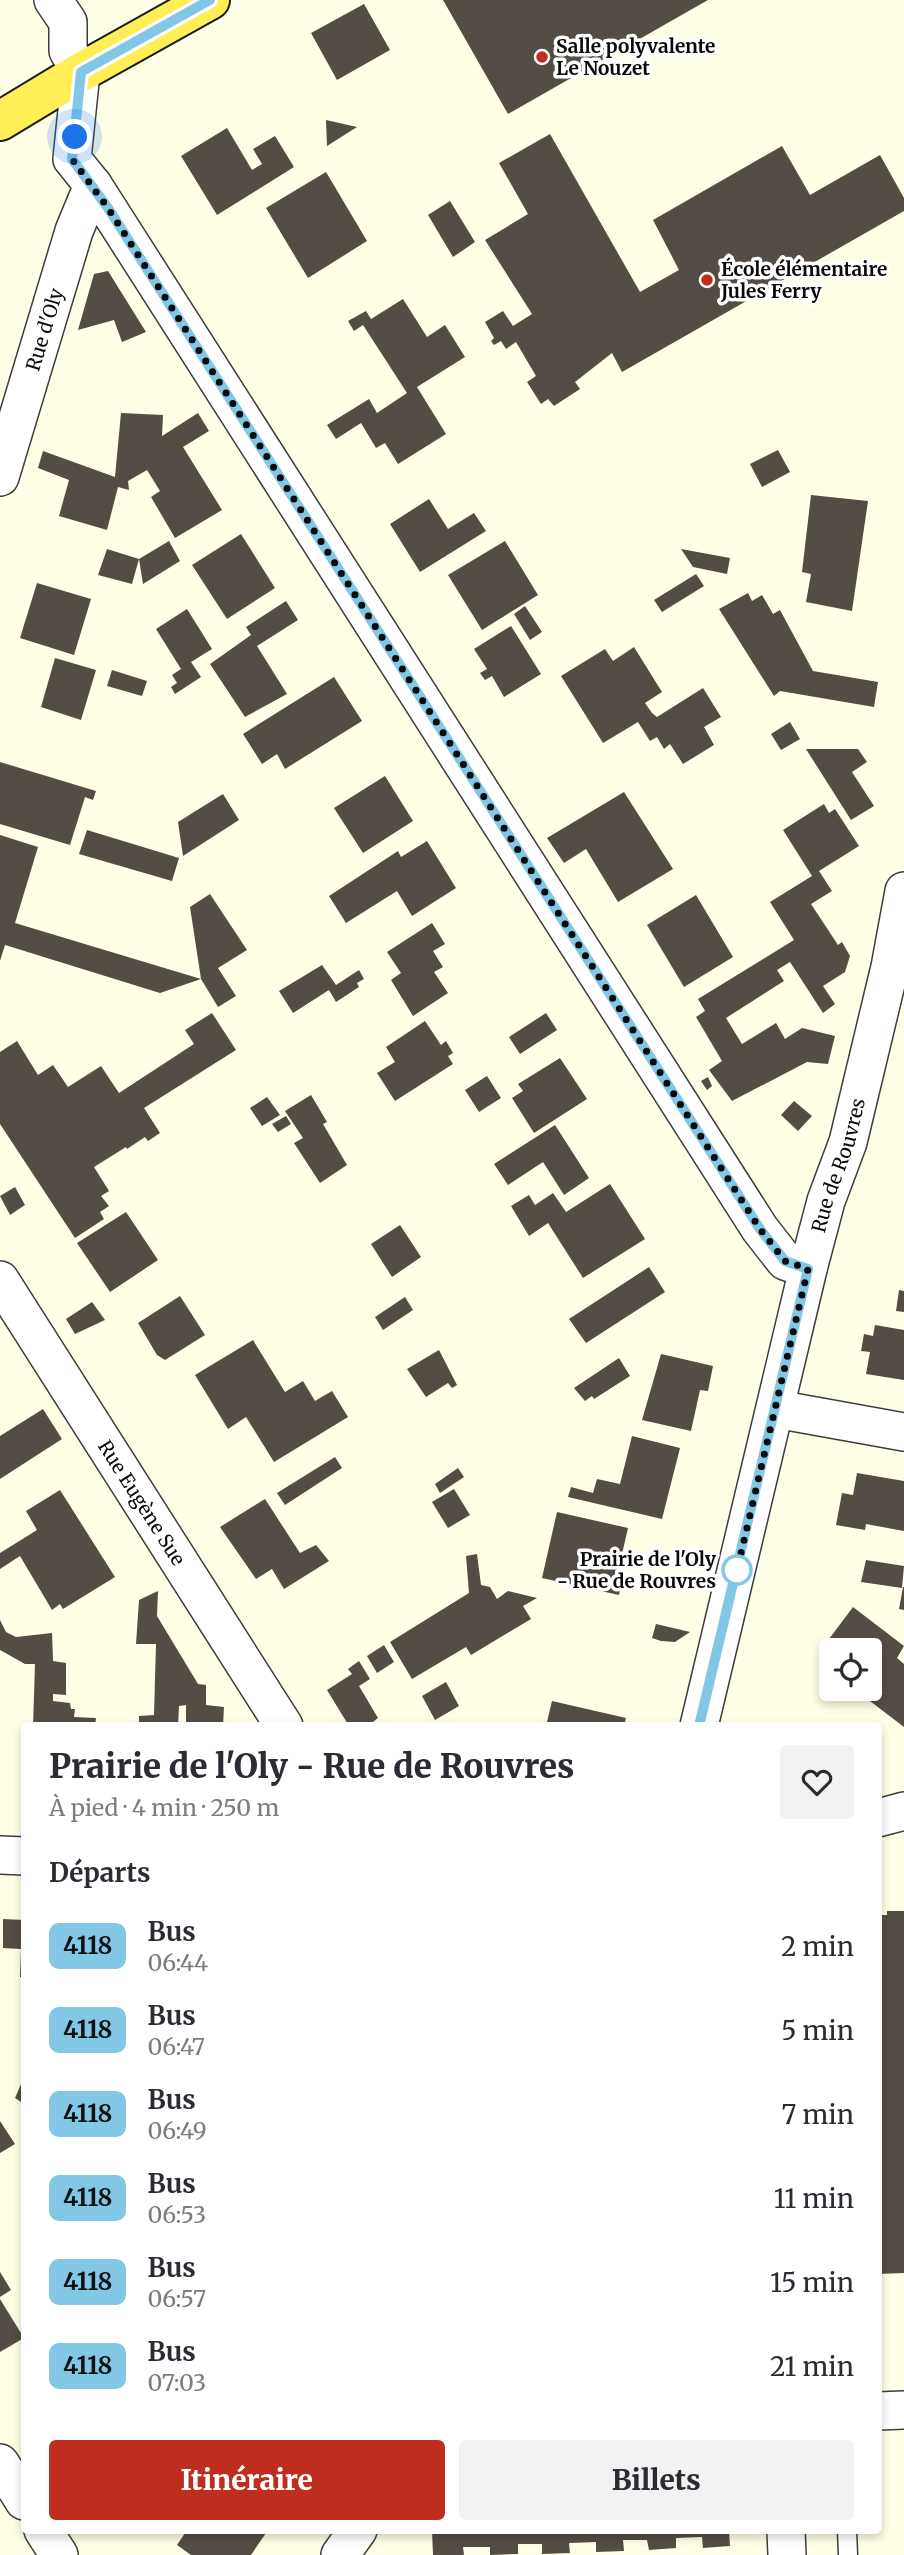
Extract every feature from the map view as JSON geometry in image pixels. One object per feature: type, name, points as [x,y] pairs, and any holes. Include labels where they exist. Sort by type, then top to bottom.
[{"type":"main road","points":[[0,121],[210,0]]},
{"type":"street","points":[[53,0],[68,22],[68,51],[81,72],[72,159],[93,185],[760,1229],[785,1261],[808,1269]]},
{"type":"street","name":"Rue d'Oly","points":[[0,477],[74,231],[93,185]]},
{"type":"street","name":"Rue de Rouvres","points":[[700,1722],[808,1269],[826,1200],[848,1142],[890,967],[904,891]]},
{"type":"street","name":"Rue Eugène Sue","points":[[0,1280],[281,1722]]},
{"type":"street","points":[[776,1409],[904,1432]]},
{"type":"street","points":[[882,1817],[904,1811]]},
{"type":"street","points":[[0,1855],[21,1856]]},
{"type":"street","points":[[882,2411],[904,2410]]},
{"type":"street","points":[[0,2463],[21,2496]]},
{"type":"street","points":[[46,2534],[59,2555]]},
{"type":"street","points":[[340,2555],[355,2534]]},
{"type":"street","points":[[786,2534],[787,2555]]},
{"type":"lane","points":[[847,2534],[848,2555]]},
{"type":"building","name":"Salle polyvalente Le Nouzet","points":[[443,0],[708,0],[508,114]]},
{"type":"building","points":[[364,4],[390,50],[337,80],[311,33]]},
{"type":"building","points":[[326,120],[357,127],[327,146]]},
{"type":"building","points":[[227,128],[252,170],[262,164],[253,149],[275,136],[294,167],[217,215],[181,156]]},
{"type":"building","points":[[550,134],[640,292],[679,270],[653,220],[782,146],[810,195],[880,155],[904,198],[904,211],[622,372],[612,353],[575,382],[580,389],[554,406],[548,399],[541,404],[527,382],[536,376],[516,342],[506,349],[501,341],[494,345],[491,341],[494,338],[485,322],[503,311],[513,326],[532,314],[485,240],[528,214],[499,163]]},
{"type":"building","points":[[326,172],[367,241],[308,278],[266,208]]},
{"type":"building","points":[[450,201],[475,242],[453,257],[428,215]]},
{"type":"building","points":[[108,271],[146,332],[122,342],[114,320],[78,330],[94,274]]},
{"type":"building","points":[[403,299],[427,337],[445,325],[465,357],[417,387],[446,434],[398,464],[385,443],[376,448],[361,423],[336,439],[327,425],[369,399],[377,413],[407,393],[363,325],[354,331],[348,321],[366,311],[371,319]]},
{"type":"building","points":[[121,413],[163,415],[162,436],[198,413],[209,431],[183,447],[222,510],[175,538],[151,497],[160,491],[147,470],[128,481],[129,490],[118,487],[107,530],[59,516],[69,480],[38,468],[43,451],[115,477]]},
{"type":"building","points":[[778,450],[790,472],[762,487],[750,464]]},
{"type":"building","points":[[811,495],[868,501],[852,611],[806,602],[811,574],[802,572]]},
{"type":"building","points":[[429,499],[448,529],[474,513],[486,531],[420,572],[390,524]]},
{"type":"building","points":[[241,534],[275,588],[227,619],[192,565]]},
{"type":"building","points":[[169,541],[180,561],[143,584],[139,559]]},
{"type":"building","points":[[505,541],[538,595],[482,630],[448,575]]},
{"type":"building","points":[[107,549],[139,559],[132,584],[98,575]]},
{"type":"building","points":[[681,549],[730,558],[727,574],[693,567]]},
{"type":"building","points":[[696,574],[704,586],[662,612],[654,600]]},
{"type":"building","points":[[37,583],[91,599],[74,655],[20,638]]},
{"type":"building","points":[[748,593],[752,601],[762,595],[773,614],[780,610],[813,671],[878,682],[874,707],[780,691],[774,696],[719,609]]},
{"type":"building","points":[[286,601],[298,620],[257,646],[287,694],[245,717],[210,664],[251,635],[246,627]]},
{"type":"building","points":[[525,606],[542,632],[530,640],[514,614]]},
{"type":"building","points":[[187,609],[212,649],[191,662],[201,677],[175,694],[171,687],[177,683],[172,675],[181,669],[156,629]]},
{"type":"building","points":[[511,626],[541,674],[504,697],[492,676],[485,680],[480,673],[487,669],[474,649]]},
{"type":"building","points":[[634,647],[662,692],[645,703],[652,713],[657,717],[703,688],[721,717],[704,727],[714,745],[683,764],[670,744],[664,749],[657,737],[650,741],[638,722],[603,743],[561,676],[605,649],[613,661]]},
{"type":"building","points":[[55,658],[96,670],[81,720],[41,707]]},
{"type":"building","points":[[112,670],[147,681],[142,696],[107,686]]},
{"type":"building","points":[[334,677],[362,721],[285,769],[277,754],[262,764],[243,734]]},
{"type":"building","points":[[790,722],[800,739],[781,750],[771,734]]},
{"type":"building","points":[[806,749],[858,749],[867,762],[852,772],[874,806],[851,820]]},
{"type":"building","points":[[0,762],[96,791],[93,800],[85,797],[70,845],[0,824]]},
{"type":"building","points":[[385,776],[413,821],[363,853],[334,808]]},
{"type":"building","points":[[624,792],[673,869],[618,902],[586,849],[564,863],[547,838]]},
{"type":"building","points":[[223,794],[239,820],[183,856],[178,822]]},
{"type":"building","points":[[824,804],[829,813],[835,809],[859,846],[819,871],[832,891],[811,904],[838,945],[842,942],[850,956],[845,972],[823,986],[835,1004],[823,1013],[790,962],[777,970],[784,981],[726,1018],[742,1044],[776,1023],[785,1039],[802,1028],[835,1036],[828,1064],[807,1062],[732,1101],[709,1070],[722,1061],[696,1017],[705,1011],[698,999],[794,940],[770,902],[812,876],[783,830]]},
{"type":"building","points":[[87,830],[179,858],[172,881],[79,854]]},
{"type":"building","points":[[0,835],[38,847],[15,923],[201,979],[160,993],[5,945],[0,961]]},
{"type":"building","points":[[427,841],[456,888],[412,916],[397,891],[346,923],[329,896],[398,851],[401,857]]},
{"type":"building","points":[[210,894],[247,950],[218,968],[236,996],[218,1007],[201,979],[190,907]]},
{"type":"building","points":[[696,895],[733,957],[684,987],[647,925]]},
{"type":"building","points":[[432,923],[445,944],[433,951],[443,967],[434,972],[448,993],[413,1016],[391,980],[401,973],[387,952]]},
{"type":"building","points":[[322,965],[336,985],[359,970],[364,979],[357,983],[359,987],[336,1002],[329,990],[293,1013],[279,991]]},
{"type":"building","points":[[212,1013],[236,1050],[144,1108],[160,1133],[148,1141],[145,1137],[94,1167],[109,1191],[101,1196],[109,1206],[100,1212],[104,1219],[75,1238],[0,1124],[0,1052],[17,1041],[38,1075],[53,1065],[68,1087],[101,1066],[119,1093],[194,1044],[185,1030]]},
{"type":"building","points":[[546,1013],[557,1030],[520,1054],[509,1037]]},
{"type":"building","points":[[425,1021],[441,1045],[446,1041],[453,1053],[448,1056],[453,1064],[395,1101],[377,1073],[395,1062],[386,1047]]},
{"type":"building","points":[[560,1058],[587,1099],[534,1133],[512,1098],[523,1091],[518,1084]]},
{"type":"building","points":[[487,1076],[501,1098],[479,1112],[465,1090]]},
{"type":"building","points":[[708,1077],[712,1086],[707,1090],[701,1081]]},
{"type":"building","points":[[311,1095],[327,1122],[323,1124],[347,1165],[320,1183],[294,1143],[303,1138],[285,1111]]},
{"type":"building","points":[[267,1097],[280,1115],[262,1126],[250,1108]]},
{"type":"building","points":[[794,1101],[812,1116],[798,1131],[781,1115]]},
{"type":"building","points":[[286,1116],[291,1124],[278,1132],[272,1124]]},
{"type":"building","points":[[555,1125],[589,1178],[564,1195],[543,1162],[508,1185],[494,1164]]},
{"type":"building","points":[[610,1184],[645,1239],[583,1278],[548,1223],[529,1236],[511,1206],[529,1195],[535,1205],[553,1193],[566,1212]]},
{"type":"building","points":[[15,1187],[25,1205],[10,1215],[0,1196]]},
{"type":"building","points":[[126,1212],[158,1260],[110,1292],[77,1243]]},
{"type":"building","points":[[400,1225],[421,1257],[392,1277],[371,1244]]},
{"type":"building","points":[[649,1267],[665,1292],[586,1343],[569,1319]]},
{"type":"building","points":[[899,1290],[904,1291],[904,1312],[896,1311]]},
{"type":"building","points":[[180,1296],[205,1335],[165,1360],[157,1355],[138,1323]]},
{"type":"building","points":[[405,1297],[413,1310],[383,1330],[375,1317]]},
{"type":"building","points":[[92,1302],[105,1320],[75,1334],[66,1319]]},
{"type":"building","points":[[875,1325],[904,1330],[904,1380],[866,1374],[870,1352],[861,1351],[864,1334],[873,1336]]},
{"type":"building","points":[[253,1340],[285,1392],[303,1381],[315,1401],[332,1391],[348,1417],[274,1462],[246,1417],[228,1429],[195,1375]]},
{"type":"building","points":[[439,1350],[457,1385],[452,1388],[448,1383],[426,1397],[407,1369]]},
{"type":"building","points":[[661,1354],[713,1366],[708,1391],[700,1390],[691,1431],[642,1420]]},
{"type":"building","points":[[619,1358],[630,1376],[594,1399],[592,1396],[585,1401],[574,1388]]},
{"type":"building","points":[[43,1409],[62,1439],[0,1479],[0,1436]]},
{"type":"building","points":[[632,1436],[680,1448],[662,1519],[568,1497],[571,1487],[593,1493],[597,1479],[620,1484]]},
{"type":"building","points":[[335,1457],[342,1468],[285,1505],[277,1493]]},
{"type":"building","points":[[458,1468],[464,1477],[440,1493],[435,1484]]},
{"type":"building","points":[[857,1473],[904,1481],[904,1531],[866,1524],[865,1530],[836,1525],[842,1493],[853,1495]]},
{"type":"building","points":[[454,1489],[470,1515],[448,1528],[432,1502]]},
{"type":"building","points":[[60,1490],[115,1577],[63,1609],[60,1604],[52,1610],[20,1556],[0,1569],[0,1553],[37,1530],[26,1511]]},
{"type":"building","points":[[265,1499],[300,1553],[316,1545],[329,1561],[284,1589],[272,1569],[256,1579],[220,1527]]},
{"type":"building","points":[[557,1512],[628,1528],[619,1567],[625,1569],[619,1595],[542,1578]]},
{"type":"building","points":[[477,1554],[481,1585],[490,1587],[497,1599],[508,1591],[537,1598],[523,1606],[531,1619],[471,1655],[466,1647],[412,1679],[390,1642],[469,1593],[466,1556]]},
{"type":"building","points":[[866,1560],[904,1566],[902,1588],[861,1582]]},
{"type":"building","points":[[904,1587],[904,1610],[899,1609]]},
{"type":"building","points":[[158,1591],[157,1616],[198,1684],[206,1685],[206,1705],[224,1707],[223,1722],[186,1722],[186,1705],[179,1706],[178,1722],[139,1722],[139,1716],[154,1715],[156,1644],[136,1644],[139,1600]]},
{"type":"building","points":[[853,1607],[904,1646],[897,1658],[904,1664],[904,1727],[870,1701],[882,1701],[882,1638],[830,1638]]},
{"type":"building","points":[[0,1620],[6,1632],[16,1637],[52,1633],[53,1661],[66,1663],[66,1695],[53,1694],[53,1701],[70,1703],[71,1709],[75,1709],[74,1717],[96,1718],[96,1722],[33,1722],[35,1664],[25,1664],[0,1650]]},
{"type":"building","points":[[656,1624],[690,1632],[675,1642],[661,1641],[652,1638]]},
{"type":"building","points":[[384,1645],[394,1662],[377,1673],[367,1656]]},
{"type":"building","points":[[359,1661],[370,1679],[359,1686],[378,1718],[373,1722],[347,1722],[327,1690],[352,1674],[348,1669]]},
{"type":"building","points":[[446,1682],[459,1706],[435,1720],[422,1696]]},
{"type":"building","points":[[552,1701],[626,1718],[625,1722],[547,1722]]},
{"type":"building","points":[[887,1911],[904,1911],[904,2273],[882,2274],[882,1915],[887,1915]]},
{"type":"building","points":[[3,1919],[21,1920],[21,1949],[3,1948]]},
{"type":"building","points":[[21,2084],[21,2102],[15,2098]]},
{"type":"building","points":[[0,2121],[15,2144],[0,2153]]},
{"type":"building","points":[[0,2272],[11,2290],[0,2297]]},
{"type":"building","points":[[0,2299],[21,2333],[21,2340],[0,2352]]},
{"type":"building","points":[[184,2534],[265,2534],[251,2555],[191,2555],[177,2545]]},
{"type":"building","points":[[432,2534],[729,2534],[730,2546],[703,2548],[702,2537],[676,2538],[676,2548],[649,2550],[647,2540],[623,2540],[624,2551],[596,2552],[596,2542],[569,2543],[570,2553],[542,2554],[542,2544],[518,2544],[518,2554],[490,2555],[490,2547],[463,2547],[464,2555],[433,2555]]},
{"type":"bus line","name":"4118","points":[[210,0],[81,72],[72,159],[108,208],[760,1229],[785,1261],[808,1269],[700,1722]]},
{"type":"place","name":"Salle polyvalente Le Nouzet","points":[[542,57]]},
{"type":"place","name":"École élémentaire Jules Ferry","points":[[707,280]]},
{"type":"place","name":"Prairie de l'Oly - Rue de Rouvres","points":[[737,1570]]},
{"type":"route","points":[[75,137],[72,159],[108,208],[760,1229],[785,1261],[808,1269],[737,1570]]}]
